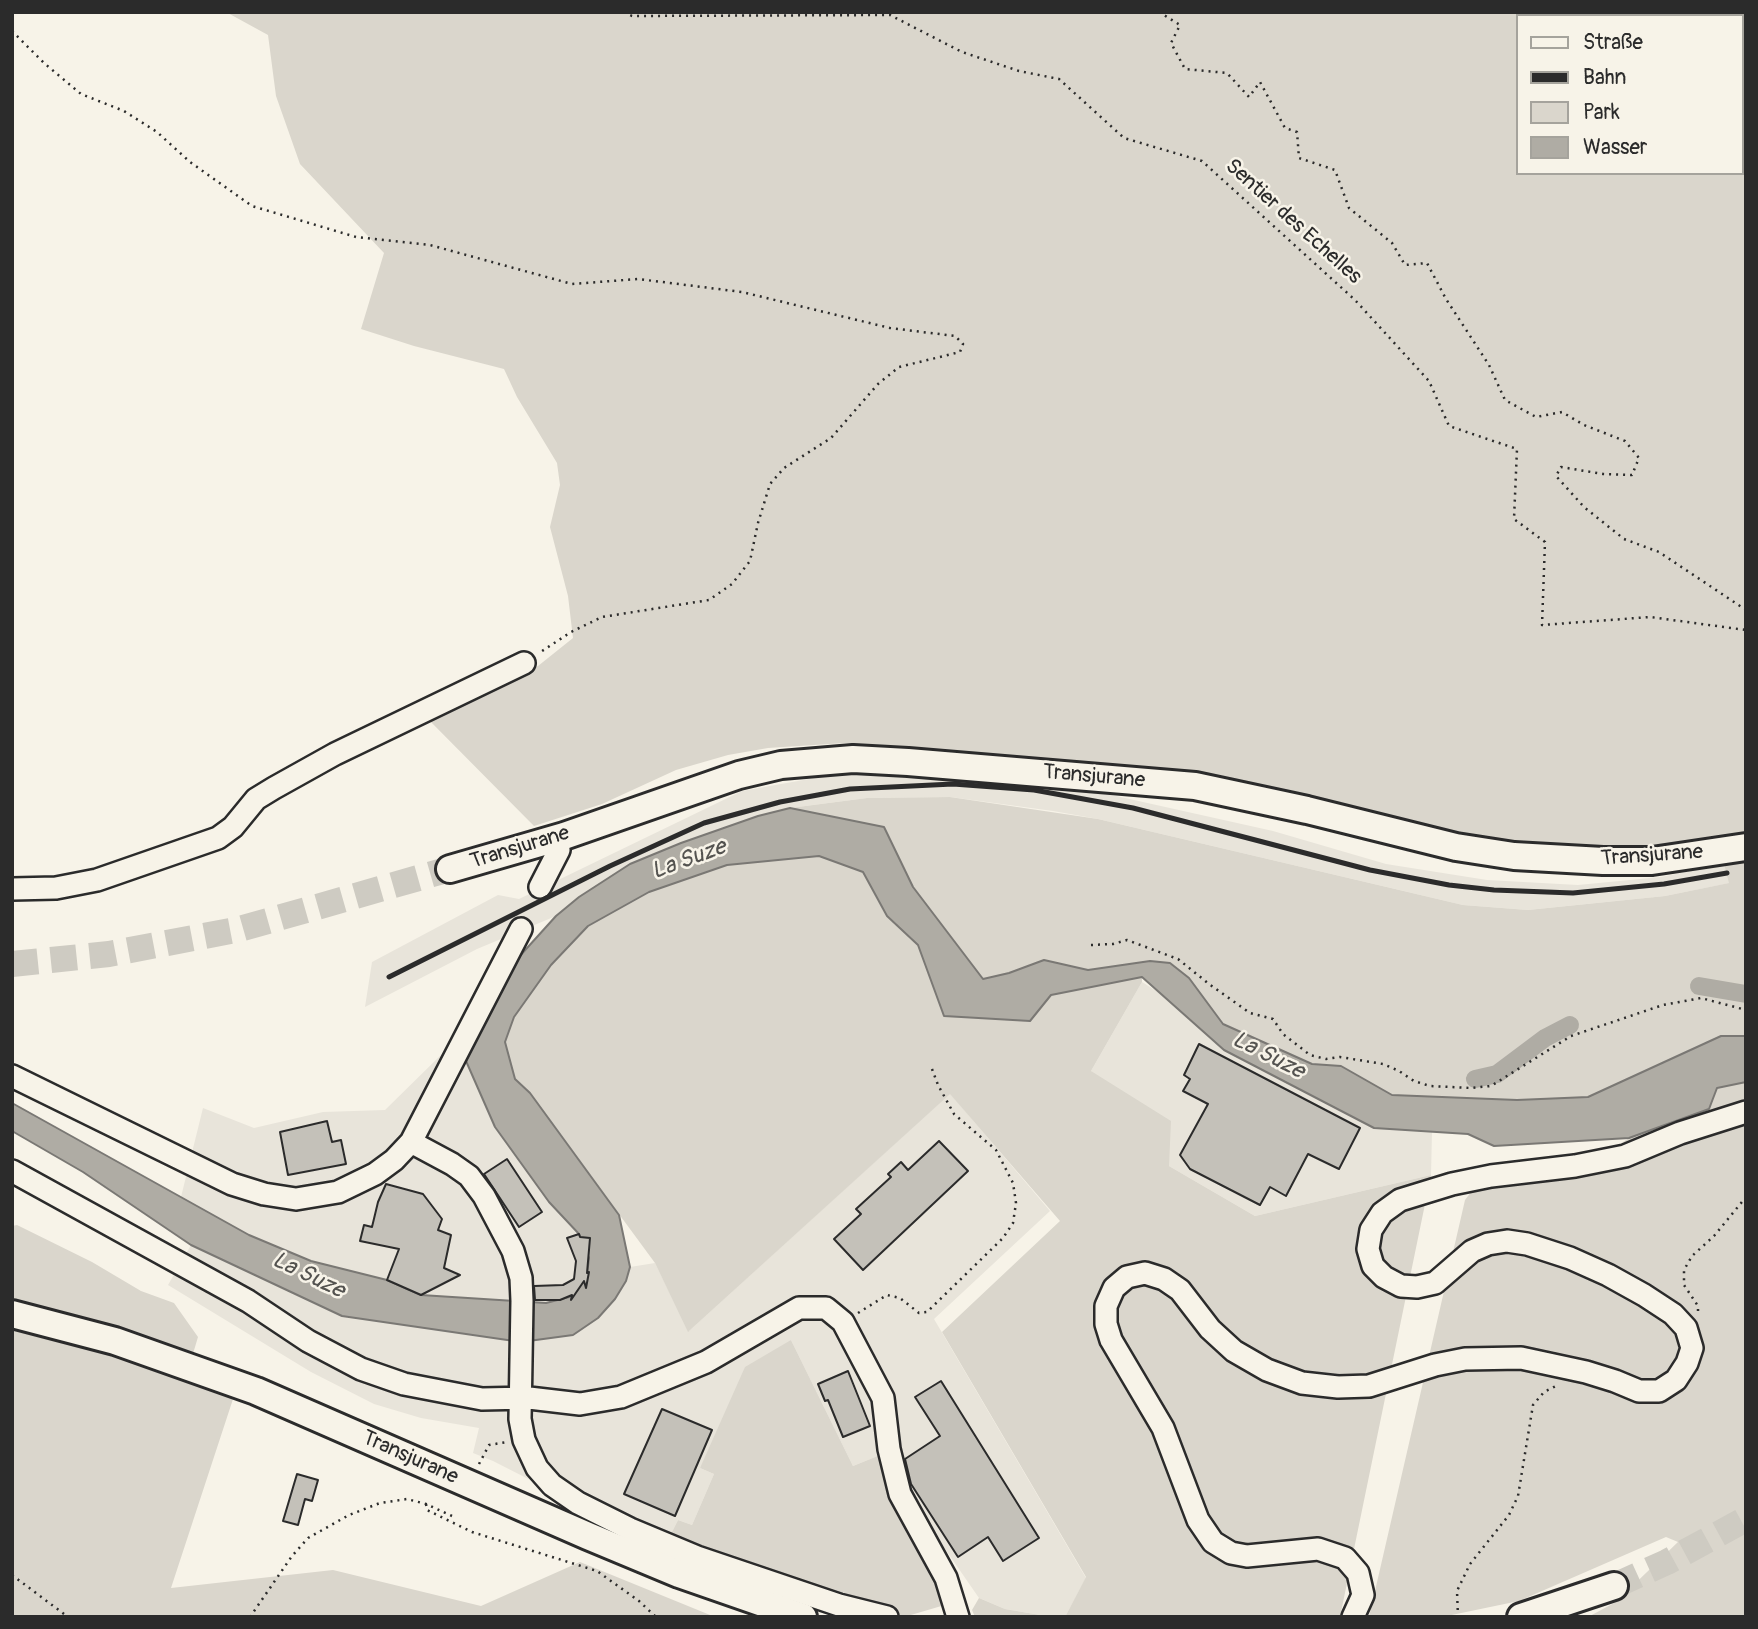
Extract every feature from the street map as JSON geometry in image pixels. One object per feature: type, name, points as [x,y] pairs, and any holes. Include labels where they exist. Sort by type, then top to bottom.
[{"type":"main road","name":"Transjurane","points":[[450,869],[564,836],[739,775],[780,765],[853,759],[908,761],[1195,786],[1307,810],[1456,848],[1514,856],[1652,861],[1746,847]]},
{"type":"main road","name":"Transjurane","points":[[12,1314],[115,1341],[256,1391],[678,1574],[803,1617]]},
{"type":"main road","points":[[1521,1617],[1614,1586]]},
{"type":"street","points":[[12,889],[56,888],[97,880],[218,838],[233,827],[257,799],[274,788],[335,754],[524,663]]},
{"type":"street","points":[[540,887],[559,850]]},
{"type":"street","points":[[12,1076],[232,1184],[281,1198],[296,1199],[338,1192],[375,1174],[394,1160],[411,1142],[521,929]]},
{"type":"street","points":[[1353,1617],[1363,1595],[1358,1573],[1345,1558],[1318,1549],[1247,1556],[1231,1553],[1213,1542],[1198,1520],[1163,1428],[1111,1340],[1106,1324],[1106,1306],[1114,1288],[1127,1277],[1145,1273],[1164,1279],[1181,1290],[1210,1328],[1234,1351],[1267,1370],[1302,1383],[1338,1387],[1369,1386],[1435,1365],[1465,1359],[1521,1358],[1586,1372],[1639,1391],[1659,1391],[1676,1380],[1687,1363],[1692,1348],[1686,1328],[1673,1314],[1644,1295],[1570,1258],[1527,1244],[1507,1241],[1488,1244],[1472,1251],[1435,1283],[1417,1287],[1401,1286],[1384,1277],[1373,1266],[1368,1249],[1371,1230],[1382,1213],[1400,1200],[1452,1184],[1491,1176],[1575,1166],[1625,1156],[1680,1133],[1746,1112]]},
{"type":"street","points":[[411,1142],[453,1164],[469,1176],[484,1196],[513,1251],[521,1278],[519,1399],[524,1440],[537,1468],[552,1485],[578,1503],[696,1557],[839,1605],[887,1617]]},
{"type":"street","points":[[12,1171],[248,1301],[308,1341],[360,1369],[404,1384],[481,1399],[580,1404],[621,1396],[706,1362],[799,1308],[826,1308],[843,1322],[883,1398],[889,1449],[900,1494],[946,1578],[958,1617]]},
{"type":"path","name":"Sentier des Echelles","points":[[624,12],[632,16],[890,15],[962,52],[1019,71],[1059,79],[1124,138],[1202,161],[1355,300],[1429,381],[1449,426],[1517,449],[1514,519],[1545,542],[1542,625],[1650,617],[1746,630]]},
{"type":"path","points":[[1159,12],[1180,25],[1171,43],[1185,69],[1227,73],[1249,97],[1260,82],[1285,128],[1297,132],[1299,158],[1335,170],[1349,208],[1392,243],[1405,265],[1427,263],[1446,299],[1489,365],[1504,400],[1535,416],[1562,412],[1584,425],[1625,441],[1639,458],[1632,475],[1603,474],[1561,467],[1556,476],[1584,507],[1624,539],[1659,552],[1746,610]]},
{"type":"path","points":[[12,31],[81,94],[124,111],[157,132],[190,162],[252,206],[356,237],[430,245],[572,284],[638,279],[742,292],[890,328],[955,336],[963,345],[960,352],[899,367],[878,384],[831,438],[784,468],[770,484],[750,561],[732,584],[709,600],[602,617],[570,632],[524,663]]},
{"type":"path","points":[[1091,945],[1127,940],[1178,959],[1250,1013],[1273,1019],[1283,1034],[1310,1055],[1383,1064],[1399,1070],[1414,1081],[1430,1086],[1481,1088],[1505,1079],[1571,1036],[1662,1004],[1701,998],[1746,1010]]},
{"type":"path","points":[[843,1322],[887,1295],[900,1298],[919,1313],[928,1312],[1003,1238],[1013,1223],[1016,1203],[1013,1183],[996,1150],[954,1114],[932,1069]]},
{"type":"path","points":[[1692,1348],[1700,1331],[1698,1306],[1684,1285],[1684,1270],[1692,1256],[1714,1236],[1746,1197]]},
{"type":"path","points":[[1458,1617],[1457,1591],[1470,1564],[1509,1515],[1518,1496],[1533,1405],[1544,1392],[1586,1372]]},
{"type":"path","points":[[474,1473],[489,1446],[524,1440]]},
{"type":"path","points":[[250,1617],[292,1556],[308,1538],[349,1515],[380,1503],[407,1499],[426,1503],[452,1516]]},
{"type":"path","points":[[426,1503],[428,1510],[472,1532],[597,1571],[639,1601],[656,1617]]},
{"type":"path","points":[[12,1575],[68,1617]]},
{"type":"shaded area","points":[[859,770],[1004,780],[1116,796],[1273,831],[1386,864],[1487,880],[1578,885],[1661,877],[1724,864],[1730,883],[1665,896],[1528,910],[1463,905],[1098,819],[950,797],[867,798],[790,808],[758,816],[630,864],[556,916],[477,949],[365,1007],[372,962],[498,895],[519,899],[742,791]]},
{"type":"shaded area","points":[[1142,982],[1163,995],[1224,1050],[1339,1110],[1374,1128],[1432,1132],[1431,1175],[1255,1216],[1169,1166],[1091,1071]]},
{"type":"shaded area","points":[[443,1053],[466,1061],[495,1127],[549,1202],[579,1234],[589,1258],[587,1275],[576,1292],[569,1297],[546,1303],[421,1295],[387,1280],[311,1261],[249,1235],[181,1197],[203,1108],[254,1128],[323,1112],[385,1110]]},
{"type":"shaded area","points":[[950,1093],[1050,1211],[934,1319],[1086,1578],[1065,1617],[1005,1609],[979,1598],[880,1455],[853,1466],[791,1340],[700,1468],[714,1474],[692,1525],[678,1520],[664,1548],[473,1453],[479,1428],[421,1418],[374,1404],[311,1372],[168,1285],[191,1245],[342,1316],[521,1342],[598,1318],[615,1299],[626,1281],[630,1267],[655,1263],[689,1331]]},
{"type":"green space","points":[[226,12],[1746,12],[1746,831],[1691,843],[1657,846],[1591,849],[1541,846],[1490,840],[1443,830],[1222,776],[1147,767],[845,743],[768,748],[728,755],[676,770],[602,804],[534,826],[425,716],[538,666],[573,638],[568,596],[550,527],[560,485],[557,463],[517,397],[504,369],[361,329],[384,253],[300,164],[276,96],[268,35]]},
{"type":"green space","points":[[950,797],[1098,819],[1463,905],[1528,910],[1665,896],[1729,883],[1724,864],[1746,858],[1746,1036],[1721,1037],[1588,1097],[1517,1100],[1392,1095],[1341,1066],[1312,1064],[1223,1024],[1189,978],[1150,961],[1088,970],[1044,960],[984,980],[913,887],[884,827],[790,808],[867,798]]},
{"type":"green space","points":[[819,856],[863,872],[886,916],[918,945],[944,1016],[1142,977],[1142,982],[1091,1071],[1171,1121],[1169,1166],[1255,1216],[1431,1175],[1340,1617],[1065,1617],[1086,1577],[942,1332],[1060,1221],[950,1094],[688,1332],[655,1263],[530,1093],[515,1079],[505,1042],[514,1017],[551,965],[588,926],[649,892],[727,865]]},
{"type":"green space","points":[[1746,1082],[1746,1617],[1588,1617],[1616,1602],[1678,1542],[1666,1537],[1519,1601],[1442,1617],[1369,1617],[1465,1200],[1483,1176],[1601,1157],[1629,1138],[1709,1109],[1717,1087]]},
{"type":"green space","points":[[17,1225],[92,1262],[141,1291],[174,1303],[198,1337],[192,1357],[12,1305],[12,1226]]},
{"type":"green space","points":[[12,1330],[143,1364],[233,1399],[171,1588],[333,1570],[481,1606],[580,1562],[715,1617],[12,1617]]},
{"type":"green space","points":[[791,1340],[853,1466],[880,1455],[955,1602],[904,1617],[882,1617],[664,1548],[678,1520],[692,1525],[714,1474],[700,1468],[745,1367]]},
{"type":"green space","points":[[979,1598],[1005,1609],[1052,1617],[975,1617],[972,1610]]},
{"type":"water","name":"La Suze","points":[[790,808],[884,827],[913,887],[983,979],[1044,960],[1088,970],[1150,961],[1170,963],[1189,978],[1223,1024],[1312,1064],[1341,1066],[1392,1095],[1517,1100],[1588,1097],[1721,1036],[1746,1036],[1746,1082],[1717,1088],[1709,1109],[1629,1138],[1494,1146],[1468,1134],[1374,1128],[1224,1050],[1142,977],[1051,995],[1030,1021],[944,1016],[918,945],[887,916],[863,872],[819,856],[727,865],[649,892],[588,926],[551,965],[514,1017],[505,1042],[515,1079],[530,1093],[619,1215],[630,1267],[626,1281],[615,1299],[598,1318],[573,1335],[521,1342],[342,1316],[191,1245],[83,1172],[12,1131],[12,1103],[249,1235],[311,1261],[387,1280],[421,1295],[546,1303],[569,1297],[576,1292],[587,1275],[589,1258],[579,1234],[549,1202],[495,1127],[466,1061],[466,1050],[518,958],[556,916],[579,897],[630,864],[758,816]]},
{"type":"building","points":[[1199,1044],[1360,1128],[1339,1169],[1308,1154],[1286,1196],[1270,1187],[1260,1205],[1190,1169],[1180,1155],[1208,1104],[1183,1091],[1190,1079],[1184,1075]]},
{"type":"building","points":[[327,1121],[332,1142],[341,1140],[346,1164],[288,1175],[280,1132]]},
{"type":"building","points":[[939,1141],[968,1171],[863,1270],[834,1239],[861,1214],[856,1209],[891,1177],[888,1174],[901,1162],[908,1170]]},
{"type":"building","points":[[507,1159],[542,1212],[519,1227],[484,1174]]},
{"type":"building","points":[[386,1184],[423,1194],[442,1219],[438,1230],[451,1235],[444,1268],[460,1275],[421,1295],[387,1280],[399,1249],[360,1241],[364,1225],[372,1227]]},
{"type":"building","points":[[579,1234],[580,1237],[590,1238],[586,1288],[584,1281],[571,1300],[572,1295],[560,1300],[535,1300],[534,1286],[563,1285],[574,1279],[576,1261],[567,1238]]},
{"type":"building","points":[[848,1371],[870,1426],[843,1437],[828,1400],[825,1401],[818,1384]]},
{"type":"building","points":[[941,1381],[1039,1538],[1003,1561],[988,1537],[958,1557],[911,1484],[905,1459],[940,1436],[915,1397]]},
{"type":"building","points":[[662,1409],[712,1430],[675,1516],[624,1494]]},
{"type":"building","points":[[297,1474],[318,1480],[312,1501],[305,1499],[298,1525],[283,1521]]},
{"type":"waterway","points":[[1699,986],[1746,994]]},
{"type":"waterway","points":[[1475,1079],[1497,1074],[1545,1038],[1570,1025]]},
{"type":"tunnel","points":[[12,964],[109,954],[236,930],[450,869]]},
{"type":"tunnel","points":[[1614,1586],[1667,1562],[1746,1519]]},
{"type":"railway","points":[[389,977],[610,866],[704,823],[780,802],[850,789],[953,784],[1034,790],[1133,808],[1370,870],[1449,885],[1494,890],[1573,893],[1664,884],[1727,873]]}]
